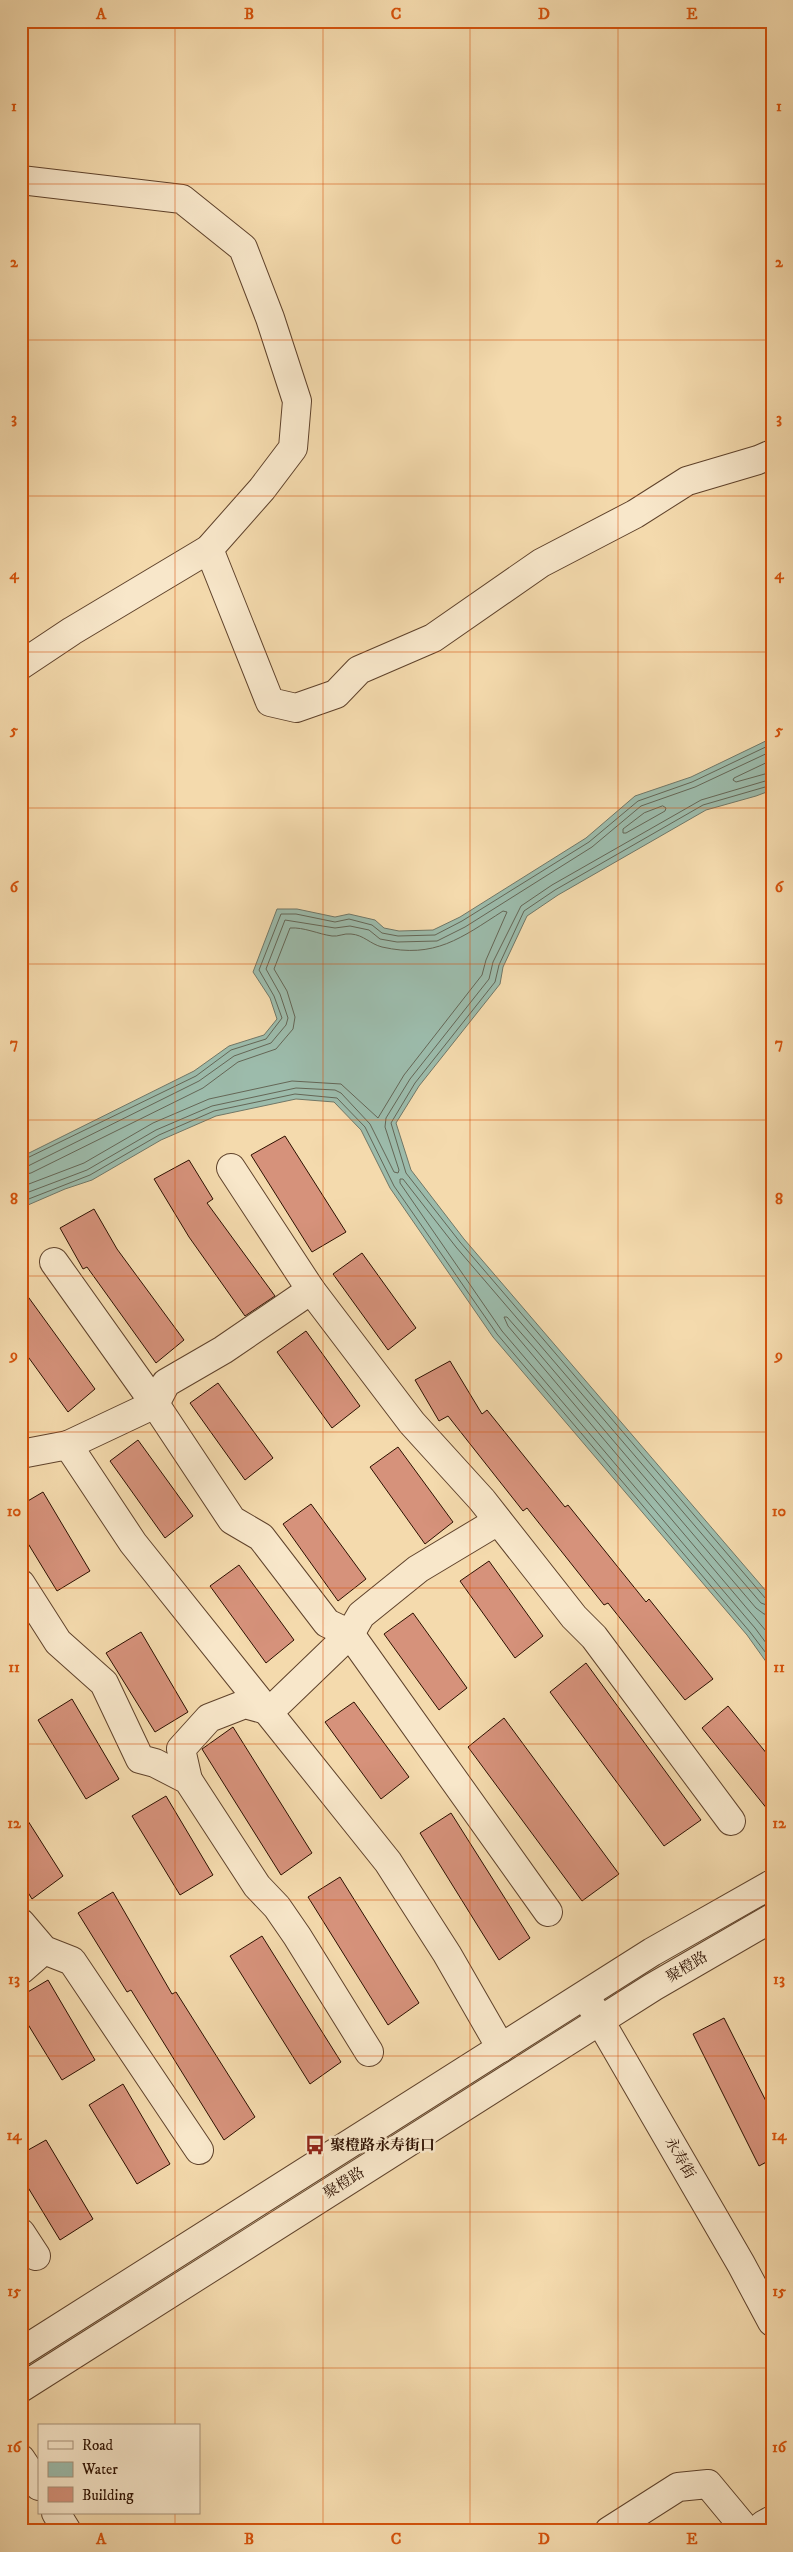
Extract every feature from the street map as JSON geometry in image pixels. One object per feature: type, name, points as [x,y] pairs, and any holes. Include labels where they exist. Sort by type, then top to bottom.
[{"type":"street","points":[[21,180],[182,199],[243,248],[270,318],[297,401],[293,448],[262,489],[209,549],[72,630],[21,665]]},
{"type":"street","points":[[209,549],[270,702],[296,708],[336,694],[359,670],[433,638],[541,563],[634,514],[687,481],[772,454]]},
{"type":"street","points":[[230,1168],[311,1290],[412,1423],[498,1521],[574,1616],[594,1637],[731,1821]]},
{"type":"street","points":[[54,1262],[155,1404],[232,1520],[261,1536],[328,1623],[350,1634],[548,1912]]},
{"type":"street","points":[[21,1454],[68,1445],[155,1404],[166,1382],[223,1350],[311,1290]]},
{"type":"street","points":[[68,1445],[133,1543],[388,1862],[447,1954],[501,2048]]},
{"type":"street","points":[[270,1712],[350,1634],[361,1615],[418,1569],[498,1521]]},
{"type":"street","points":[[21,1584],[58,1642],[104,1682],[140,1759],[155,1763],[188,1780]]},
{"type":"street","points":[[270,1712],[245,1704],[209,1718],[181,1750],[188,1780],[257,1886],[277,1907],[297,1936],[369,2052]]},
{"type":"street","name":"聚橙路","points":[[21,2352],[584,1995],[674,1939],[772,1884]]},
{"type":"street","name":"聚橙路","points":[[21,2388],[700,1959],[772,1918]]},
{"type":"street","points":[[21,1923],[44,1950],[72,1961],[199,2150]]},
{"type":"street","points":[[21,1970],[44,1950]]},
{"type":"street","name":"永寿街","points":[[584,1995],[601,2021],[772,2322]]},
{"type":"street","points":[[21,2233],[36,2256]]},
{"type":"street","points":[[21,2458],[38,2484]]},
{"type":"street","points":[[609,2531],[678,2487],[708,2484],[747,2531]]},
{"type":"street","points":[[57,2514],[67,2531]]},
{"type":"street","points":[[760,2531],[763,2524],[772,2520]]},
{"type":"water","points":[[772,738],[772,790],[706,810],[558,895],[527,916],[503,967],[500,984],[419,1086],[396,1123],[411,1170],[464,1239],[772,1598],[772,1670],[747,1635],[493,1337],[390,1188],[361,1130],[334,1102],[296,1099],[216,1116],[161,1140],[92,1180],[65,1189],[21,1208],[21,1157],[194,1071],[229,1046],[264,1035],[277,1019],[270,998],[253,972],[277,909],[297,909],[335,917],[349,914],[375,920],[384,928],[399,931],[433,930],[460,917],[586,838],[635,796],[691,777]]},
{"type":"building","points":[[285,1136],[346,1232],[312,1252],[251,1155]]},
{"type":"building","points":[[189,1160],[213,1199],[207,1203],[275,1296],[245,1316],[189,1237],[154,1179]]},
{"type":"building","points":[[94,1209],[117,1249],[184,1340],[156,1363],[87,1267],[83,1269],[60,1228]]},
{"type":"building","points":[[362,1253],[416,1328],[388,1350],[333,1274]]},
{"type":"building","points":[[21,1287],[95,1389],[68,1412],[21,1347]]},
{"type":"building","points":[[306,1331],[360,1406],[332,1428],[277,1352]]},
{"type":"building","points":[[450,1361],[482,1414],[487,1410],[565,1507],[568,1505],[646,1602],[649,1599],[713,1679],[685,1700],[608,1603],[604,1605],[527,1508],[523,1511],[448,1416],[439,1421],[415,1380]]},
{"type":"building","points":[[218,1383],[273,1458],[245,1480],[190,1403]]},
{"type":"building","points":[[138,1440],[193,1516],[165,1538],[110,1461]]},
{"type":"building","points":[[398,1447],[453,1522],[425,1544],[370,1467]]},
{"type":"building","points":[[43,1492],[90,1571],[57,1591],[21,1532],[21,1505]]},
{"type":"building","points":[[311,1504],[366,1579],[338,1601],[283,1524]]},
{"type":"building","points":[[489,1561],[543,1636],[515,1658],[460,1581]]},
{"type":"building","points":[[239,1565],[294,1640],[266,1663],[210,1586]]},
{"type":"building","points":[[413,1613],[467,1688],[439,1710],[384,1634]]},
{"type":"building","points":[[141,1632],[188,1712],[155,1732],[106,1653]]},
{"type":"building","points":[[586,1663],[701,1820],[664,1846],[550,1692]]},
{"type":"building","points":[[72,1699],[119,1779],[86,1799],[38,1720]]},
{"type":"building","points":[[354,1702],[409,1777],[381,1799],[325,1722]]},
{"type":"building","points":[[728,1706],[772,1760],[772,1815],[702,1728]]},
{"type":"building","points":[[504,1718],[619,1874],[582,1901],[468,1747]]},
{"type":"building","points":[[233,1727],[312,1853],[281,1875],[202,1749]]},
{"type":"building","points":[[166,1796],[213,1875],[180,1895],[132,1816]]},
{"type":"building","points":[[21,1810],[63,1876],[32,1899],[21,1881]]},
{"type":"building","points":[[451,1813],[530,1938],[499,1960],[420,1833]]},
{"type":"building","points":[[340,1877],[419,2003],[388,2025],[308,1897]]},
{"type":"building","points":[[113,1892],[172,1994],[176,1992],[255,2117],[224,2140],[131,1990],[127,1992],[78,1913]]},
{"type":"building","points":[[262,1936],[341,2062],[310,2084],[230,1956]]},
{"type":"building","points":[[48,1980],[95,2060],[62,2080],[21,2013],[21,1996]]},
{"type":"building","points":[[724,2018],[772,2113],[772,2159],[759,2166],[693,2034]]},
{"type":"building","points":[[123,2084],[170,2164],[137,2184],[89,2105]]},
{"type":"building","points":[[46,2140],[93,2219],[60,2240],[21,2176],[21,2154]]},
{"type":"place","name":"聚橙路永寿街口","points":[[315,2145]]}]
